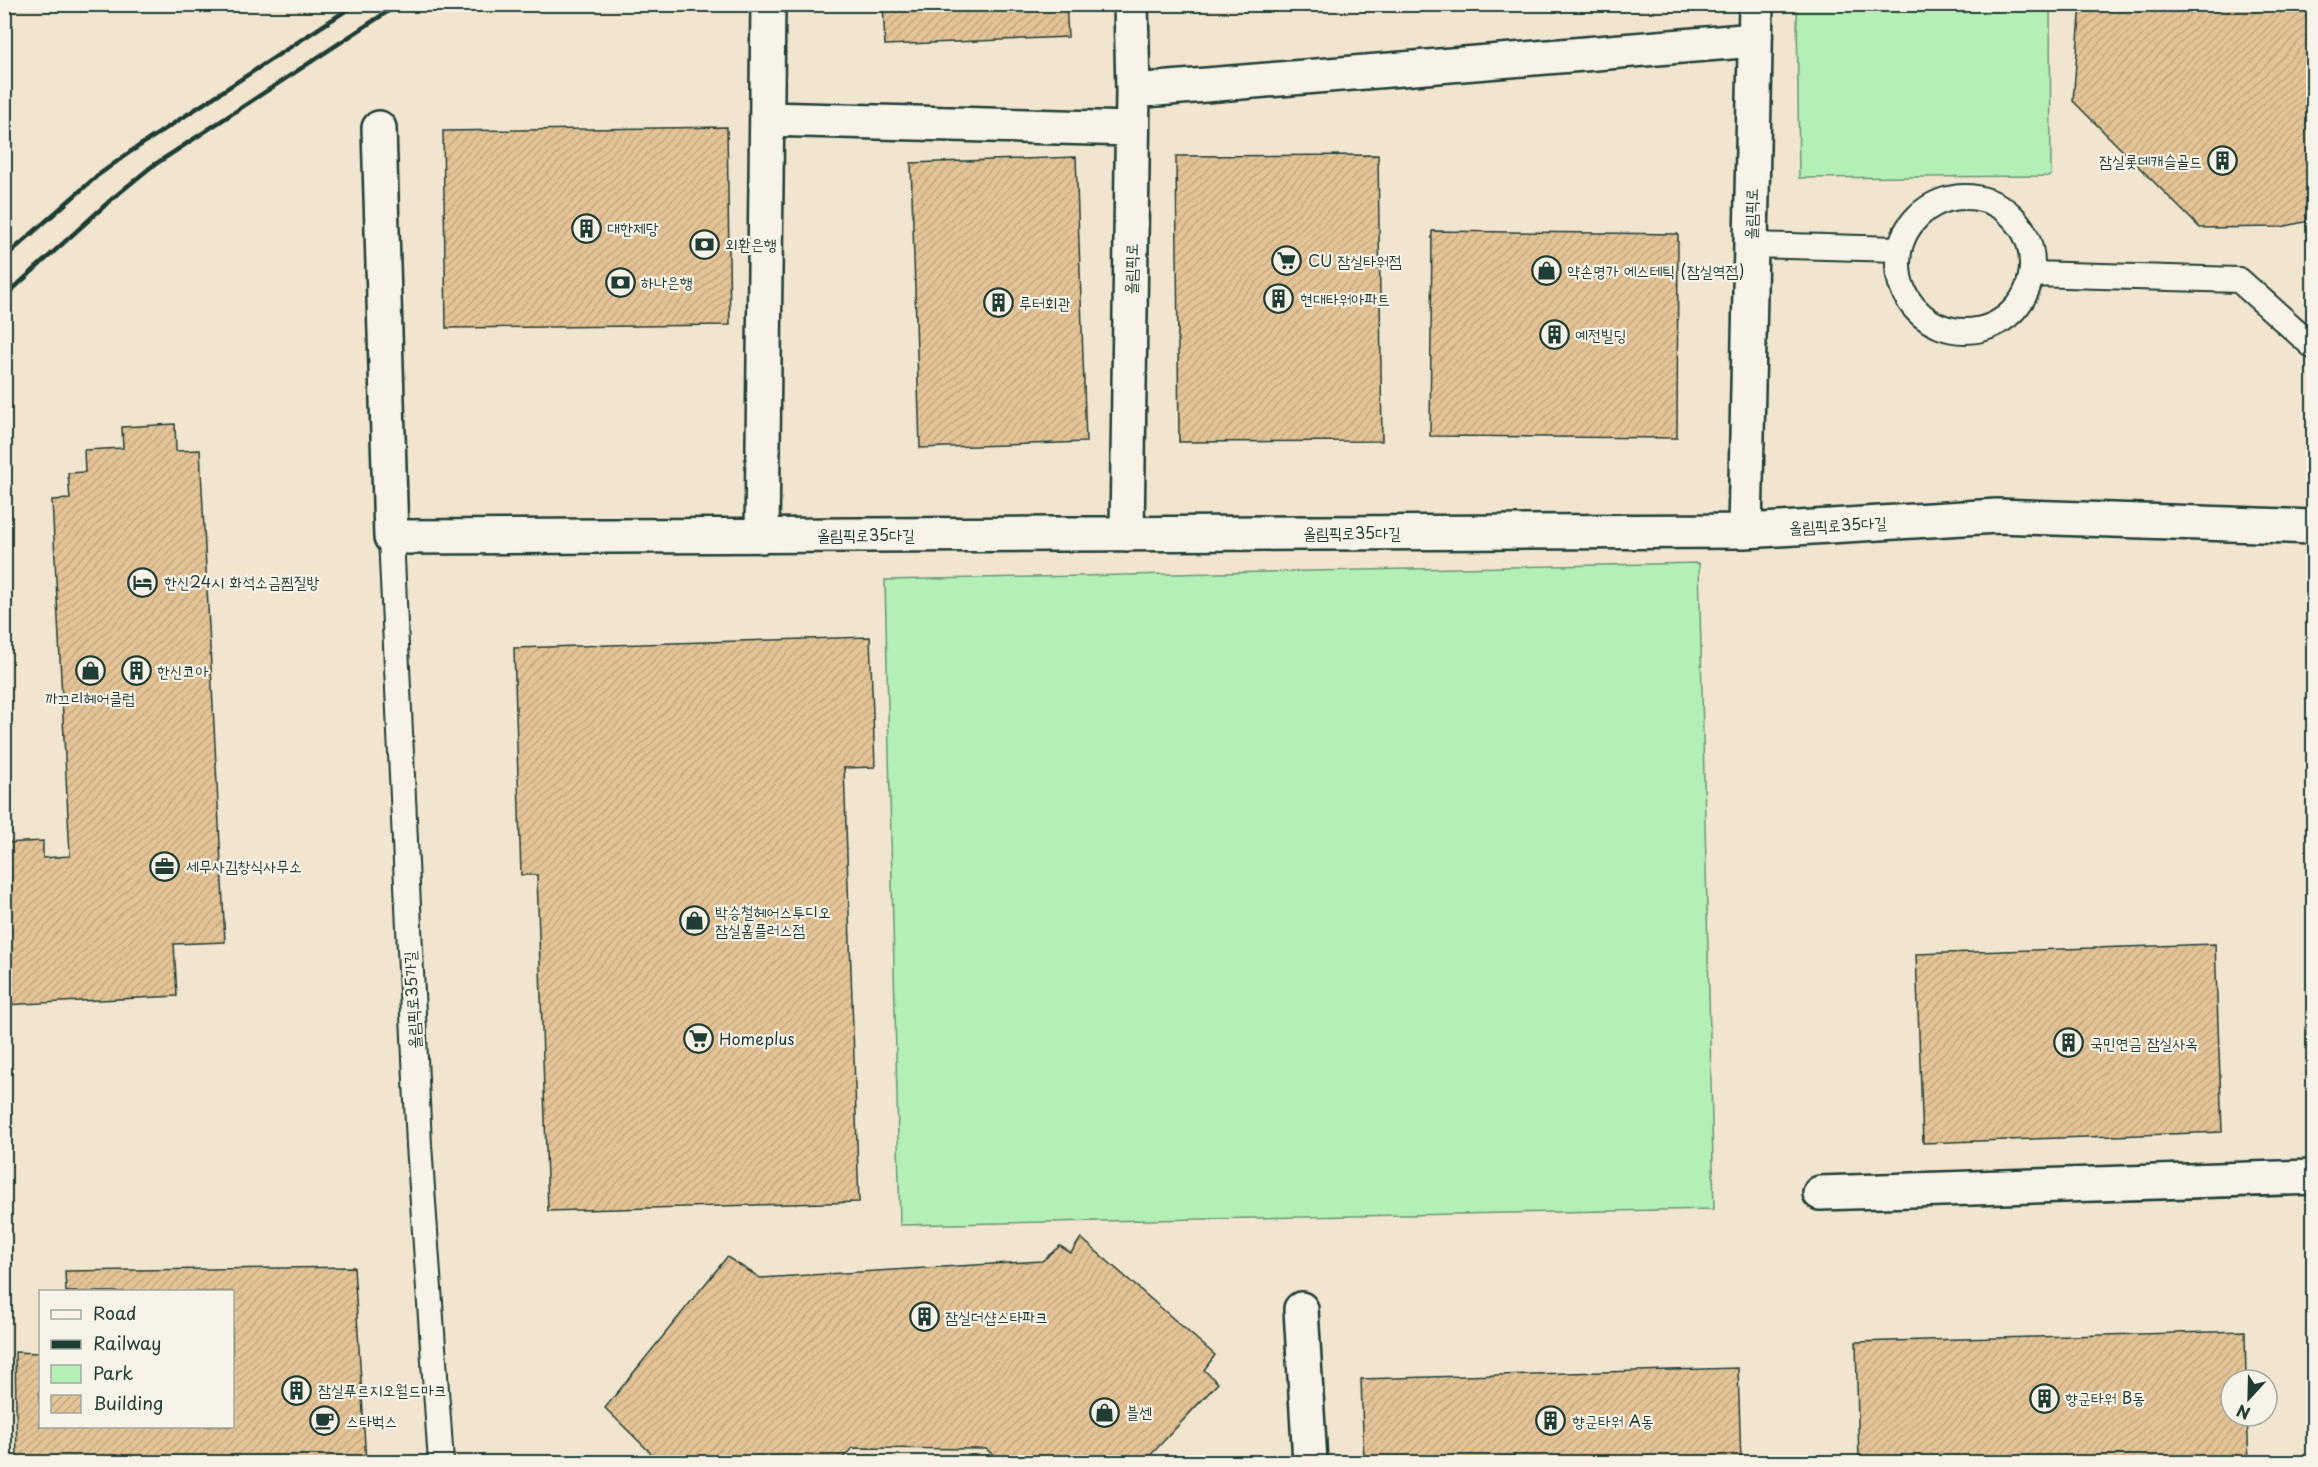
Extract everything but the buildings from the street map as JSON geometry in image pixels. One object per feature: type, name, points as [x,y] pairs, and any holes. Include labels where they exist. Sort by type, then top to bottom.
[{"type":"street","points":[[762,536],[768,4]]},
{"type":"street","name":"올림픽로","points":[[1127,534],[1133,91],[1131,4]]},
{"type":"street","name":"올림픽로","points":[[1745,531],[1756,4]]},
{"type":"street","points":[[1133,91],[1755,40]]},
{"type":"street","points":[[767,119],[1132,129]]},
{"type":"street","points":[[379,128],[390,537]]},
{"type":"street","name":"올림픽로35다길","points":[[390,537],[1745,531],[1997,516],[2313,527]]},
{"type":"street","points":[[1820,1193],[2313,1177]]},
{"type":"street","points":[[1301,1309],[1310,1462]]},
{"type":"lane","points":[[1965,196],[1976,198],[2008,212],[2023,229],[2031,251],[2032,274],[2025,295],[2013,313],[1995,325],[1974,332],[1953,331],[1932,323],[1915,310],[1903,292],[1897,271],[1898,249],[1906,229],[1922,212],[1942,200],[1965,196]]},
{"type":"lane","points":[[1750,245],[1898,249]]},
{"type":"lane","points":[[2032,274],[2239,280],[2313,347]]},
{"type":"lane","name":"올림픽로35가길","points":[[390,537],[419,1146],[441,1462]]},
{"type":"green space","points":[[1797,5],[2050,5],[2051,176],[1799,178]]},
{"type":"green space","points":[[1699,563],[1714,1209],[900,1225],[885,580]]},
{"type":"railway","points":[[4,258],[97,176],[130,152],[356,4]]},
{"type":"railway","points":[[4,297],[113,198],[151,167],[399,4]]},
{"type":"place","name":"잠실롯데캐슬골드","points":[[2223,161]]},
{"type":"place","name":"대한제당","points":[[586,228]]},
{"type":"place","name":"외환은행","points":[[704,244]]},
{"type":"place","name":"CU 잠실타워점","points":[[1287,261]]},
{"type":"place","name":"약손명가 에스테틱 (잠실역점)","points":[[1546,271]]},
{"type":"place","name":"하나은행","points":[[620,282]]},
{"type":"place","name":"현대타워아파트","points":[[1279,299]]},
{"type":"place","name":"루터회관","points":[[998,303]]},
{"type":"place","name":"예전빌딩","points":[[1554,335]]},
{"type":"place","name":"한신24시 화석소금찜질방","points":[[143,582]]},
{"type":"place","name":"까끄리헤어클럽","points":[[90,670]]},
{"type":"place","name":"한신코아","points":[[136,671]]},
{"type":"place","name":"세무사김창식사무소","points":[[165,866]]},
{"type":"place","name":"박승철헤어스투디오 잠실홈플러스점","points":[[694,921]]},
{"type":"place","name":"Homeplus","points":[[698,1039]]},
{"type":"place","name":"국민연금 잠실사옥","points":[[2069,1043]]},
{"type":"place","name":"잠실더샵스타파크","points":[[924,1317]]},
{"type":"place","name":"잠실푸르지오월드마크","points":[[297,1390]]},
{"type":"place","name":"향군타워 B동","points":[[2044,1398]]},
{"type":"place","name":"블센","points":[[1105,1412]]},
{"type":"place","name":"스타벅스","points":[[325,1421]]},
{"type":"place","name":"향군타워 A동","points":[[1551,1421]]}]
